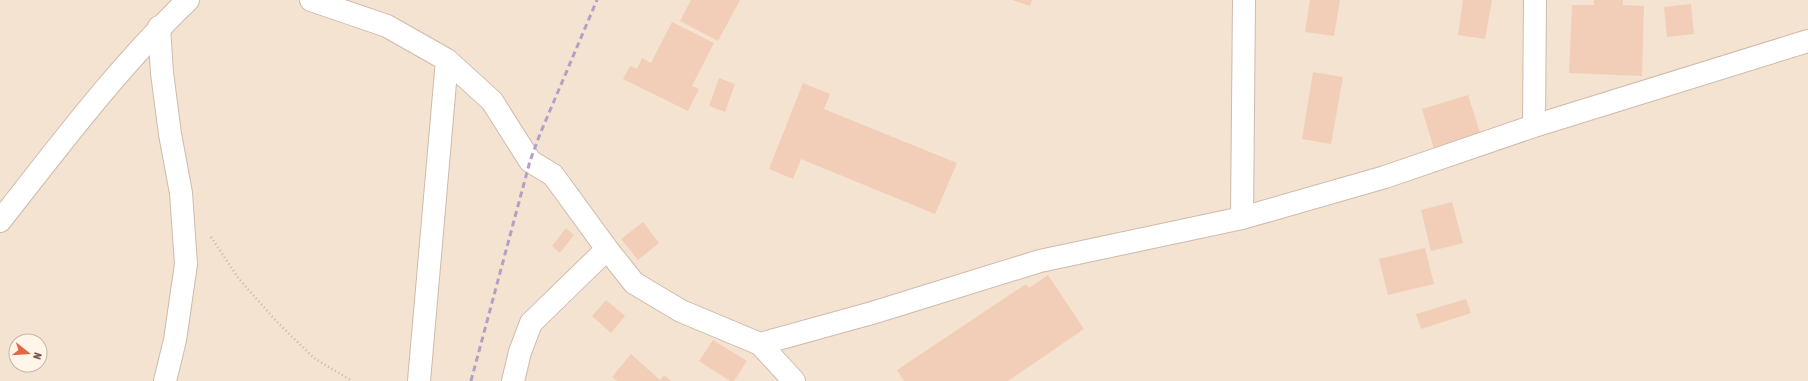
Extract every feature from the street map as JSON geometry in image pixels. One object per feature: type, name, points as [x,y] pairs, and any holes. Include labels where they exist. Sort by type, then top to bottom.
[{"type":"street","points":[[0,221],[101,93],[159,27],[188,0]]},
{"type":"street","points":[[311,0],[387,26],[447,60],[492,101],[530,162],[553,175],[606,249],[634,283],[681,311],[760,344],[794,381]]},
{"type":"street","points":[[1242,218],[1244,0]]},
{"type":"street","points":[[1534,126],[1535,0]]},
{"type":"street","points":[[159,27],[162,74],[170,134],[181,193],[186,264],[175,340],[165,381]]},
{"type":"street","points":[[760,344],[872,313],[1040,261],[1242,218],[1385,177],[1534,126],[1808,41]]},
{"type":"street","points":[[419,381],[447,60]]},
{"type":"street","points":[[513,381],[520,352],[531,323],[606,249]]},
{"type":"path","points":[[208,232],[239,279],[278,323],[314,358],[352,381]]},
{"type":"shaded area","points":[[0,0],[1808,0],[1808,381],[0,381]]},
{"type":"building","points":[[691,0],[740,0],[718,41],[680,21]]},
{"type":"building","points":[[1012,0],[1032,0],[1030,6]]},
{"type":"building","points":[[1310,0],[1340,0],[1334,36],[1305,32]]},
{"type":"building","points":[[1463,0],[1492,0],[1485,39],[1458,35]]},
{"type":"building","points":[[1594,0],[1623,0],[1623,5],[1644,6],[1642,76],[1569,73],[1572,5],[1594,5]]},
{"type":"building","points":[[1691,4],[1694,34],[1667,37],[1664,7]]},
{"type":"building","points":[[672,22],[714,43],[692,86],[699,89],[688,111],[623,79],[630,66],[637,69],[642,58],[651,63]]},
{"type":"building","points":[[1313,72],[1343,77],[1331,144],[1302,139]]},
{"type":"building","points":[[719,78],[735,84],[725,112],[709,106]]},
{"type":"building","points":[[803,83],[830,94],[824,109],[957,163],[935,214],[801,159],[793,179],[769,169]]},
{"type":"building","points":[[1468,95],[1483,142],[1436,156],[1422,109]]},
{"type":"building","points":[[1452,202],[1463,243],[1431,251],[1421,210]]},
{"type":"building","points":[[643,222],[659,243],[638,260],[621,239]]},
{"type":"building","points":[[566,228],[574,235],[560,253],[552,246]]},
{"type":"building","points":[[1425,248],[1434,284],[1388,295],[1379,259]]},
{"type":"building","points":[[1048,275],[1084,329],[1008,381],[904,381],[897,370],[1026,284],[1029,288]]},
{"type":"building","points":[[1466,299],[1471,313],[1421,329],[1416,314]]},
{"type":"building","points":[[606,300],[625,316],[611,333],[592,316]]},
{"type":"building","points":[[713,340],[747,361],[734,381],[730,381],[699,361]]},
{"type":"building","points":[[631,354],[660,380],[664,375],[671,381],[617,381],[612,377]]},
{"type":"railway","points":[[471,381],[530,161],[597,0]]}]
